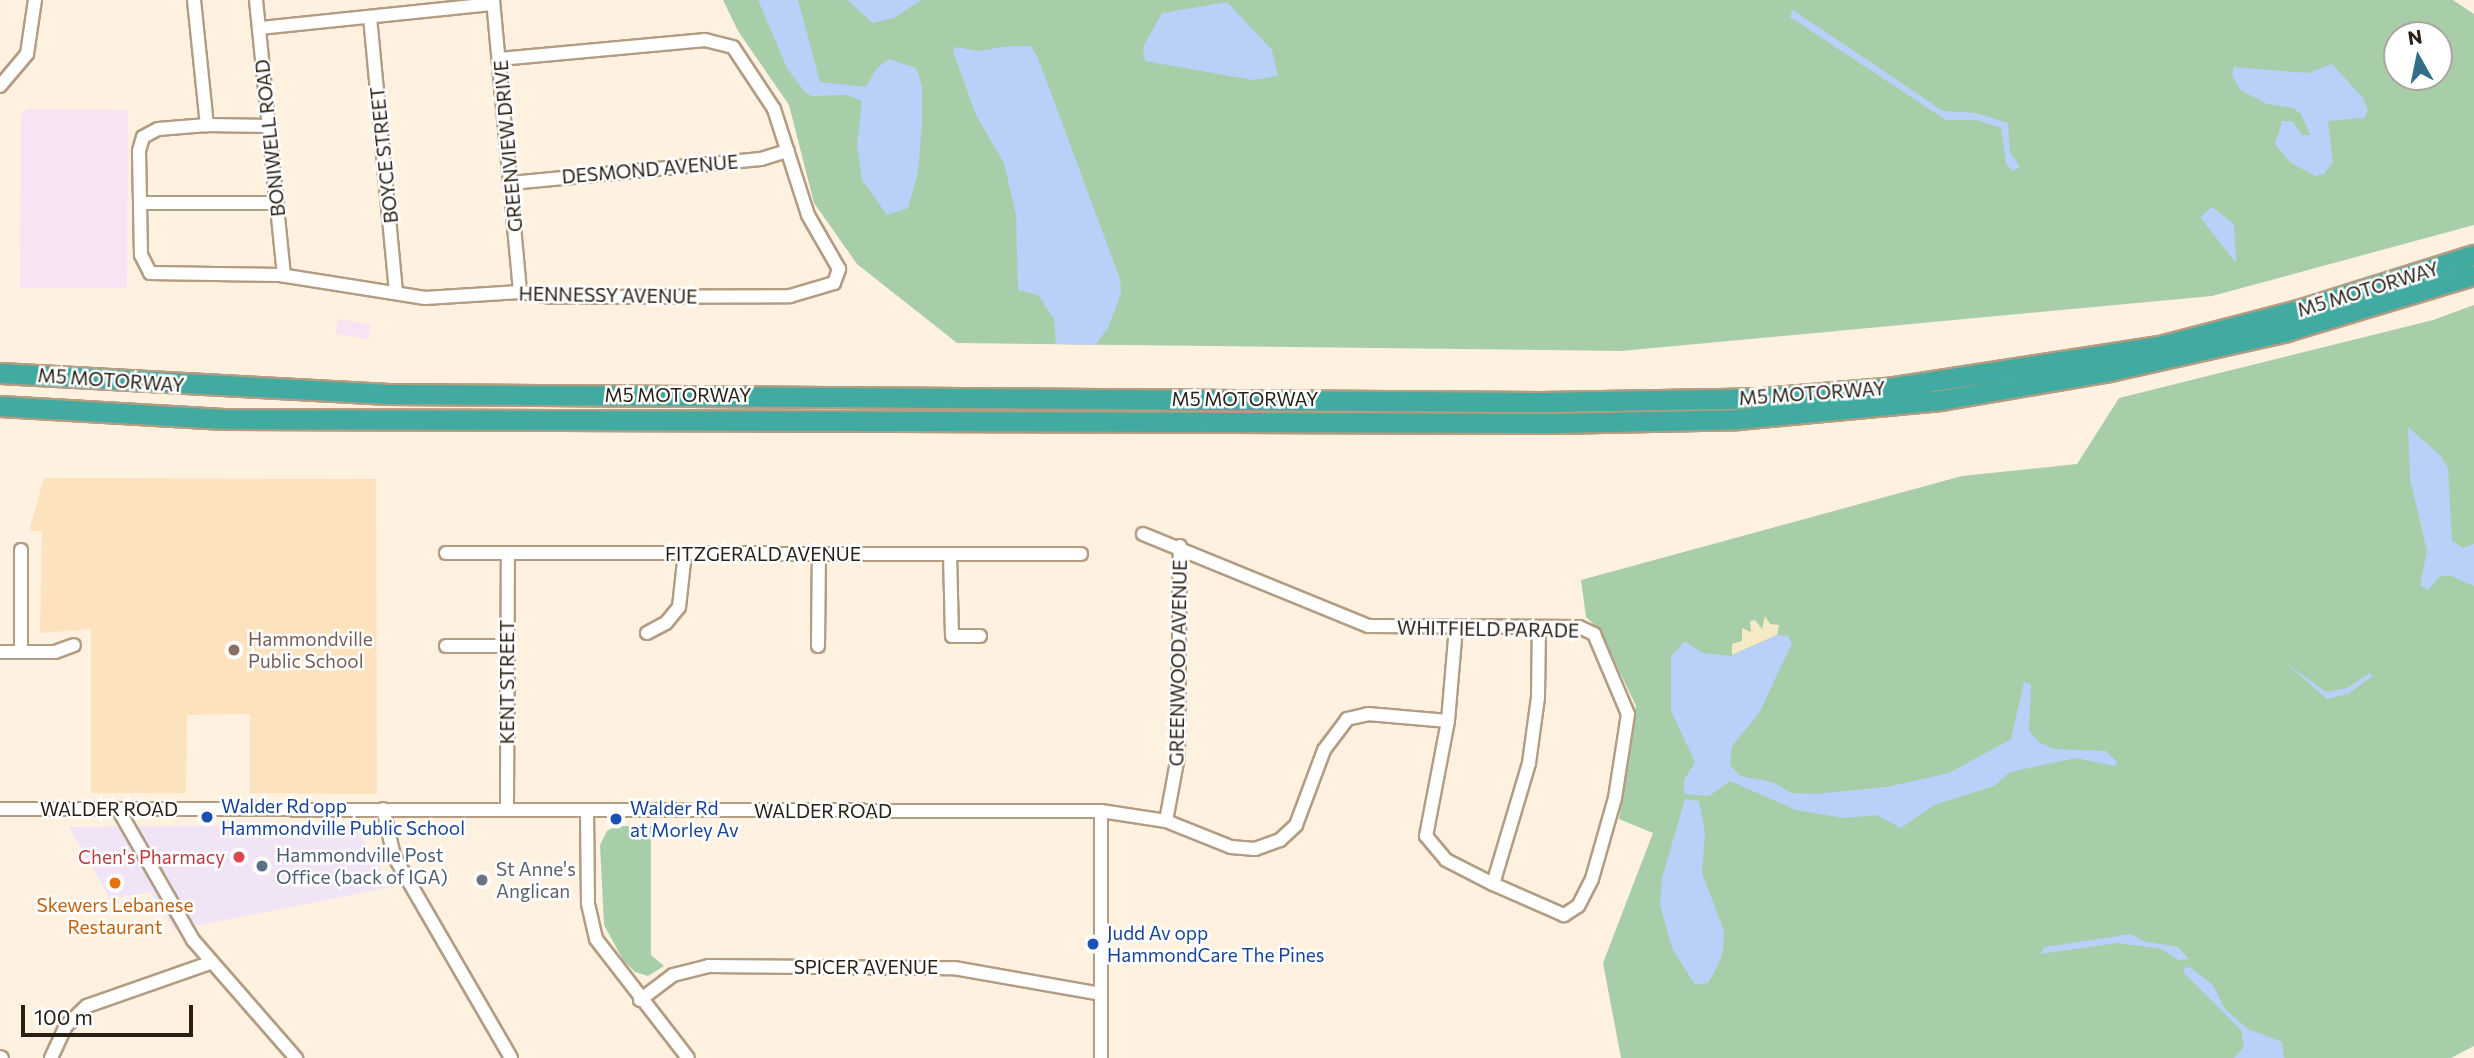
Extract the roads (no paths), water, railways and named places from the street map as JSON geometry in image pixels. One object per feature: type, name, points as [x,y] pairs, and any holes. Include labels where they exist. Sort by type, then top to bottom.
[{"type":"highway","name":"M5 MOTORWAY","points":[[0,373],[388,394],[1541,402],[1761,398],[1894,387],[2159,346],[2298,310],[2474,255]]},
{"type":"highway","name":"M5 MOTORWAY","points":[[0,406],[224,419],[1616,423],[1738,419],[1941,400],[2110,371],[2310,325],[2474,275]]},
{"type":"street","points":[[0,86],[27,54],[35,0]]},
{"type":"street","points":[[194,0],[206,125]]},
{"type":"street","name":"BONIWELL ROAD","points":[[256,0],[284,276]]},
{"type":"street","points":[[260,28],[370,18],[493,2]]},
{"type":"street","name":"GREENVIEW DRIVE","points":[[493,2],[520,292]]},
{"type":"street","name":"BOYCE STREET","points":[[370,18],[396,293]]},
{"type":"street","name":"HENNESSY AVENUE","points":[[270,126],[206,125],[158,129],[143,137],[141,255],[150,273],[284,276],[425,298],[520,292],[551,297],[790,296],[821,290],[834,283],[839,269],[808,215],[774,109],[733,47],[718,40],[500,58]]},
{"type":"street","name":"DESMOND AVENUE","points":[[511,183],[761,159],[788,151]]},
{"type":"street","points":[[140,203],[277,203]]},
{"type":"street","name":"WHITFIELD PARADE","points":[[1143,534],[1368,626],[1585,628],[1597,639],[1628,708],[1618,783],[1592,879],[1574,911],[1553,913],[1493,884]]},
{"type":"street","name":"GREENWOOD AVENUE","points":[[1166,821],[1178,756],[1180,547]]},
{"type":"street","points":[[21,550],[21,652]]},
{"type":"street","name":"FITZGERALD AVENUE","points":[[446,553],[1081,554]]},
{"type":"street","name":"KENT STREET","points":[[506,810],[508,553]]},
{"type":"street","points":[[646,633],[666,622],[679,607],[685,553]]},
{"type":"street","points":[[818,646],[819,554]]},
{"type":"street","points":[[950,554],[952,636],[981,636]]},
{"type":"street","points":[[1456,627],[1448,721],[1426,835],[1446,860],[1493,884],[1516,816],[1532,746],[1539,627]]},
{"type":"street","points":[[0,652],[55,652],[74,645]]},
{"type":"street","points":[[446,646],[508,646]]},
{"type":"street","name":"WALDER ROAD","points":[[0,809],[1101,811],[1166,821],[1231,847],[1268,846],[1285,836],[1300,819],[1324,750],[1347,719],[1367,714],[1448,721]]},
{"type":"street","points":[[118,809],[210,963],[296,1058]]},
{"type":"street","points":[[383,809],[394,856],[511,1058]]},
{"type":"street","points":[[587,810],[592,929],[607,959],[688,1058]]},
{"type":"street","points":[[1101,811],[1101,1058]]},
{"type":"street","points":[[51,1058],[66,1026],[87,1006],[210,963]]},
{"type":"street","name":"SPICER AVENUE","points":[[640,1000],[673,975],[708,967],[954,968],[1101,994]]},
{"type":"water","points":[[758,0],[798,0],[820,82],[866,87],[877,68],[889,59],[916,68],[922,85],[922,124],[918,172],[908,208],[887,215],[862,180],[857,146],[862,101],[847,95],[811,96],[804,91],[787,68]]},
{"type":"water","points":[[847,0],[921,0],[894,18],[873,23]]},
{"type":"water","points":[[1227,2],[1272,50],[1278,76],[1253,80],[1145,61],[1143,47],[1162,13]]},
{"type":"water","points":[[1793,10],[1943,111],[1976,113],[2008,123],[2010,152],[2020,167],[2013,171],[2006,164],[2001,128],[1977,120],[1946,120],[1790,17]]},
{"type":"water","points":[[1031,46],[1038,58],[1120,279],[1121,294],[1108,328],[1095,345],[1056,344],[1054,319],[1038,295],[1018,290],[1016,215],[1004,163],[975,113],[953,51],[955,47],[978,51]]},
{"type":"water","points":[[2332,64],[2363,98],[2368,111],[2364,118],[2328,121],[2333,162],[2324,174],[2316,176],[2291,163],[2275,144],[2282,121],[2292,121],[2302,135],[2310,135],[2301,114],[2293,108],[2267,104],[2240,90],[2232,74],[2234,67],[2308,73]]},
{"type":"water","points":[[2212,207],[2234,224],[2236,263],[2200,217]]},
{"type":"water","points":[[2408,427],[2441,456],[2448,468],[2452,541],[2463,548],[2474,544],[2474,586],[2451,576],[2440,576],[2428,590],[2420,585],[2427,551],[2410,479]]},
{"type":"water","points":[[1777,635],[1788,636],[1792,643],[1759,713],[1732,746],[1730,765],[1740,776],[1772,782],[1792,793],[1814,794],[1887,787],[1949,773],[2011,739],[2024,682],[2031,684],[2029,731],[2040,743],[2055,749],[2106,751],[2118,763],[2114,766],[2076,758],[2010,772],[1994,786],[1934,805],[1901,828],[1876,815],[1844,818],[1796,810],[1730,781],[1709,796],[1684,794],[1684,780],[1695,762],[1671,711],[1671,656],[1685,641],[1703,653],[1731,656]]},
{"type":"water","points":[[2286,663],[2326,692],[2347,688],[2370,673],[2373,676],[2348,694],[2327,699]]},
{"type":"water","points":[[1685,799],[1699,801],[1705,833],[1702,873],[1724,931],[1723,952],[1716,969],[1708,983],[1695,985],[1672,948],[1660,905],[1662,878]]},
{"type":"water","points":[[2131,934],[2143,941],[2178,947],[2189,959],[2178,960],[2162,949],[2117,943],[2040,954],[2045,947]]},
{"type":"water","points":[[2190,967],[2213,985],[2225,1009],[2248,1029],[2282,1042],[2284,1058],[2234,1058],[2244,1047],[2241,1030],[2184,973],[2184,968]]},
{"type":"place","name":"Hammondville Public School","points":[[234,650]]},
{"type":"place","name":"Walder Rd opp Hammondville Public School","points":[[207,817]]},
{"type":"place","name":"Walder Rd at Morley Av","points":[[616,819]]},
{"type":"place","name":"Chen's Pharmacy","points":[[239,857]]},
{"type":"place","name":"Hammondville Post Office (back of IGA)","points":[[262,866]]},
{"type":"place","name":"St Anne's Anglican","points":[[482,880]]},
{"type":"place","name":"Skewers Lebanese Restaurant","points":[[115,883]]},
{"type":"place","name":"Judd Av opp HammondCare The Pines","points":[[1093,944]]}]
